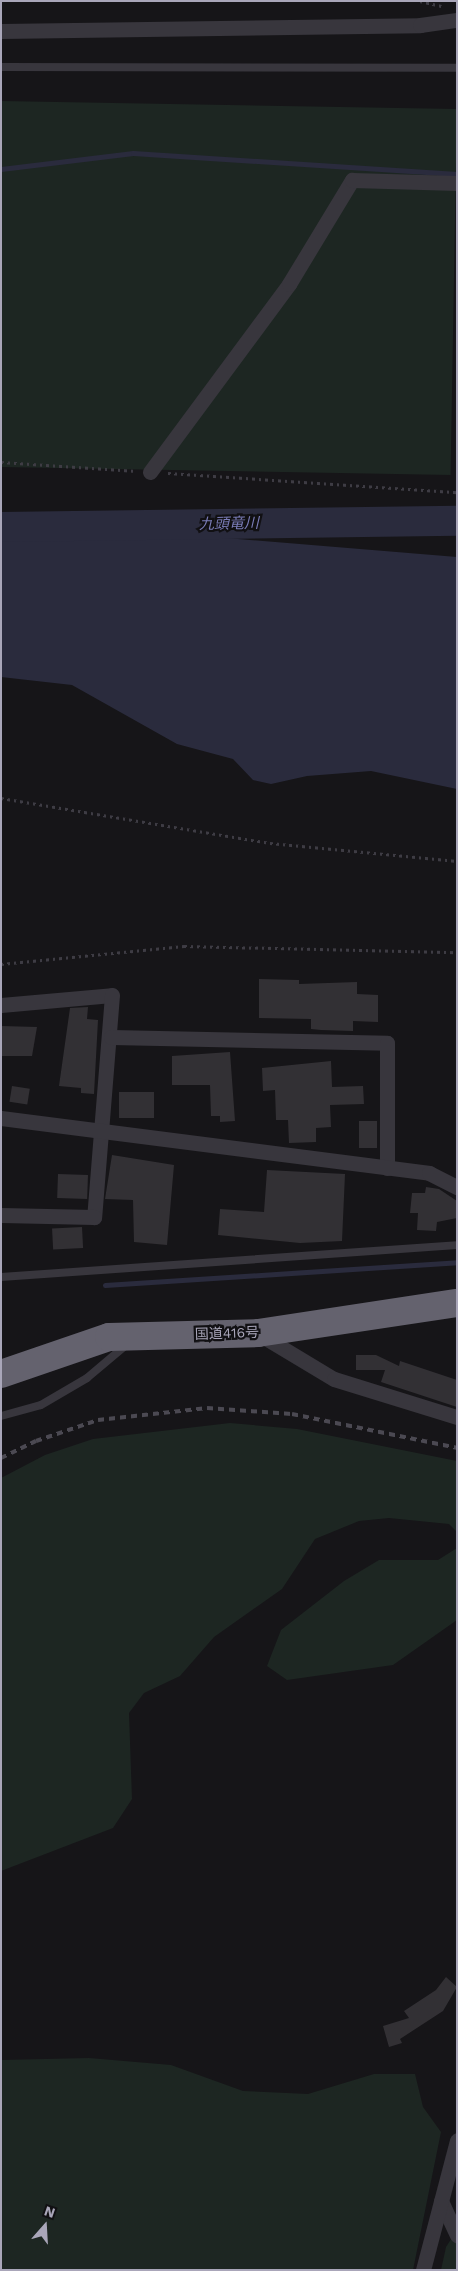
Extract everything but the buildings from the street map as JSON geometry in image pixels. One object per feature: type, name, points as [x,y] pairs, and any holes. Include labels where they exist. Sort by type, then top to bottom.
[{"type":"highway","name":"国道416号","points":[[1,1374],[85,1342],[138,1336],[258,1333],[457,1303]]},
{"type":"street","points":[[1,31],[410,25],[457,20]]},
{"type":"street","points":[[150,472],[289,284],[352,180],[457,183]]},
{"type":"street","points":[[1,1005],[112,995],[111,1037],[94,1217],[1,1215]]},
{"type":"street","points":[[111,1037],[387,1043],[387,1168]]},
{"type":"street","points":[[1,1118],[387,1168],[454,1180]]},
{"type":"street","points":[[258,1333],[334,1379],[457,1417]]},
{"type":"street","points":[[423,2270],[457,2140]]},
{"type":"street","points":[[441,2201],[457,2235]]},
{"type":"lane","points":[[1,66],[457,68]]},
{"type":"lane","points":[[1,1276],[457,1245]]},
{"type":"lane","points":[[1,1416],[42,1405],[87,1378],[138,1336]]},
{"type":"path","points":[[1,462],[457,492]]},
{"type":"path","points":[[1,798],[270,843],[457,861]]},
{"type":"path","points":[[1,964],[184,946],[457,952]]},
{"type":"shaded area","points":[[1,101],[457,109],[451,475],[1,467]]},
{"type":"shaded area","points":[[230,1423],[297,1429],[457,1461],[457,1532],[449,1524],[389,1518],[359,1521],[315,1539],[282,1589],[214,1637],[180,1676],[144,1693],[129,1713],[132,1799],[113,1828],[1,1871],[1,1478],[45,1455],[93,1439]]},
{"type":"shaded area","points":[[457,1548],[457,1620],[393,1665],[287,1680],[267,1666],[281,1630],[344,1581],[379,1560],[438,1560]]},
{"type":"shaded area","points":[[89,2058],[171,2065],[243,2091],[308,2094],[374,2074],[415,2074],[423,2107],[441,2132],[413,2270],[1,2270],[1,2060]]},
{"type":"shaded area","points":[[457,2230],[457,2270],[441,2270],[446,2247]]},
{"type":"water","points":[[1,524],[130,530],[457,557],[457,789],[371,771],[307,776],[271,784],[253,780],[233,759],[177,744],[72,685],[1,677]]},
{"type":"waterway","points":[[1,169],[133,153],[457,174]]},
{"type":"waterway","name":"九頭竜川","points":[[1,527],[457,521]]},
{"type":"waterway","points":[[105,1285],[457,1262]]},
{"type":"railway","points":[[1,1458],[36,1441],[98,1420],[207,1408],[292,1414],[457,1448]]}]
